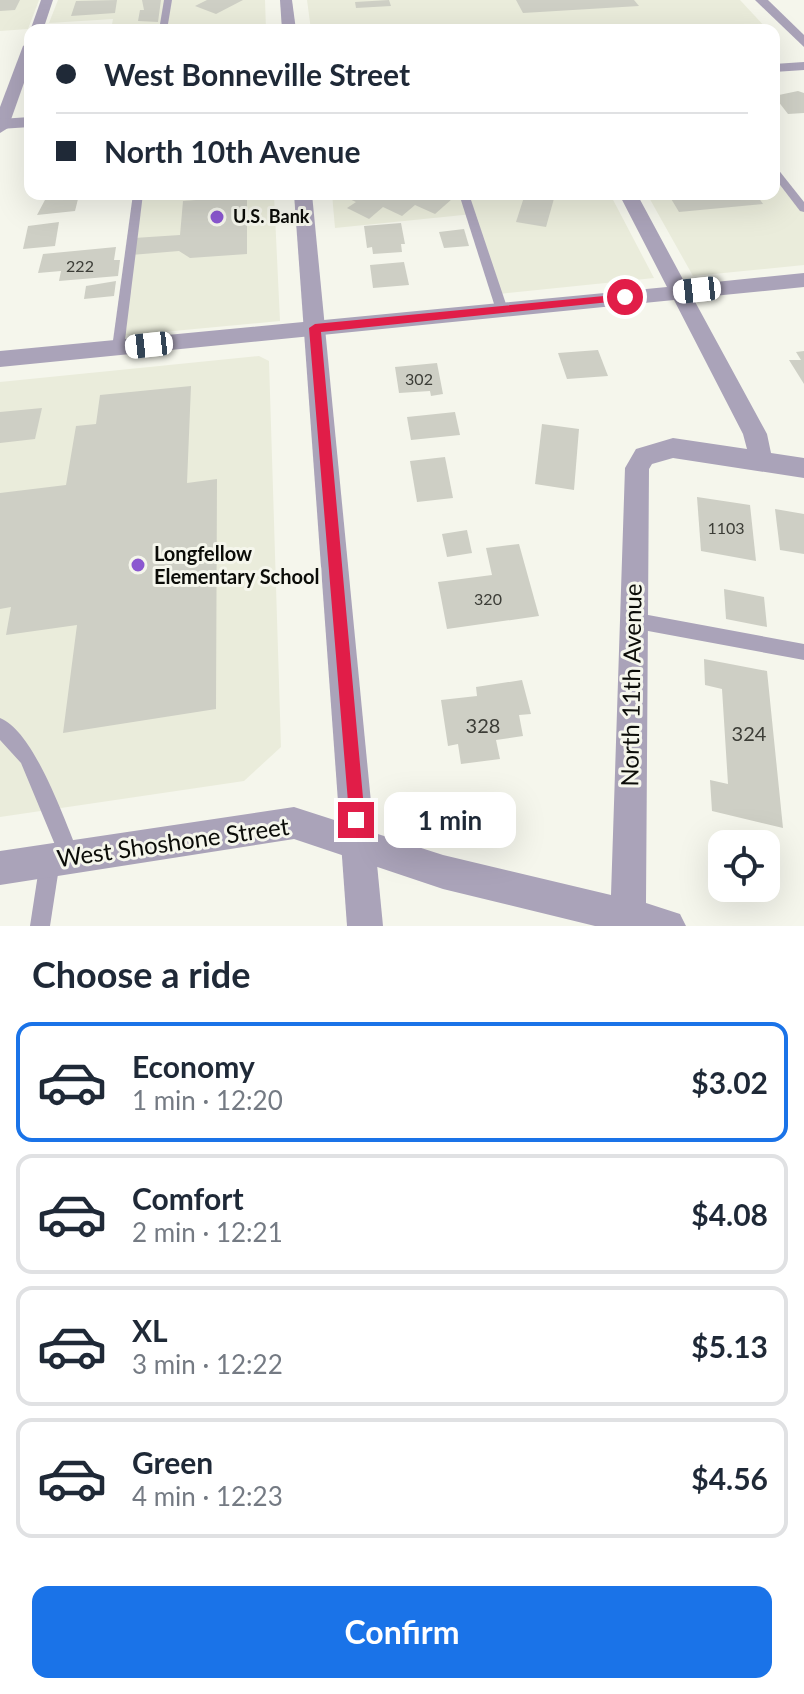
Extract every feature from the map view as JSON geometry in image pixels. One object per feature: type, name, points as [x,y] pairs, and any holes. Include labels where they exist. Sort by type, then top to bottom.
[{"type":"street","points":[[38,24],[47,0]]},
{"type":"street","points":[[286,0],[288,24]]},
{"type":"street","points":[[761,0],[804,43]]},
{"type":"street","points":[[24,62],[0,125],[24,123]]},
{"type":"street","points":[[780,68],[804,66]]},
{"type":"street","points":[[304,200],[365,926]]},
{"type":"street","points":[[631,200],[755,434],[761,461],[804,468]]},
{"type":"street","points":[[0,359],[804,280]]},
{"type":"street","name":"North 11th Avenue","points":[[628,916],[635,482],[644,456],[673,448],[761,461]]},
{"type":"street","name":"West Shoshone Street","points":[[0,868],[294,823],[443,872],[668,926]]},
{"type":"lane","points":[[164,24],[168,0]]},
{"type":"lane","points":[[780,178],[804,209]]},
{"type":"lane","points":[[118,348],[137,200]]},
{"type":"lane","points":[[466,200],[502,310]]},
{"type":"lane","points":[[632,620],[804,652]]},
{"type":"lane","points":[[0,727],[27,757],[60,859],[40,926]]},
{"type":"shaded area","points":[[0,0],[39,0],[30,24],[24,24],[24,29],[0,31]]},
{"type":"shaded area","points":[[58,0],[265,0],[266,24],[112,24],[113,19],[49,23]]},
{"type":"shaded area","points":[[307,0],[740,0],[762,24],[310,24]]},
{"type":"shaded area","points":[[780,178],[804,209],[804,265],[693,276],[650,200],[780,200]]},
{"type":"shaded area","points":[[140,200],[274,200],[280,321],[120,336]]},
{"type":"shaded area","points":[[333,200],[613,200],[654,278],[499,294],[473,214],[335,228]]},
{"type":"shaded area","name":"Longfellow Elementary School","points":[[259,356],[269,361],[281,747],[244,781],[0,817],[0,382]]},
{"type":"building","points":[[0,0],[20,0],[15,10],[0,11]]},
{"type":"building","points":[[117,0],[115,13],[71,16],[76,1]]},
{"type":"building","points":[[142,0],[161,0],[158,22],[138,21],[140,10],[144,10]]},
{"type":"building","points":[[207,0],[243,0],[216,14],[195,6]]},
{"type":"building","points":[[389,0],[391,6],[356,8],[355,2]]},
{"type":"building","points":[[516,0],[634,0],[639,6],[523,13]]},
{"type":"building","points":[[798,91],[804,93],[804,113],[788,114],[780,104],[780,95]]},
{"type":"building","points":[[45,200],[78,200],[75,211],[37,215]]},
{"type":"building","points":[[247,200],[247,254],[190,258],[179,251],[131,255],[134,238],[180,235],[183,201]]},
{"type":"building","points":[[352,200],[451,200],[435,214],[415,205],[402,216],[383,207],[369,219],[347,208],[356,202]]},
{"type":"building","points":[[523,200],[554,200],[546,227],[516,222]]},
{"type":"building","points":[[672,200],[760,200],[763,204],[679,212]]},
{"type":"building","points":[[59,222],[55,246],[23,249],[28,226]]},
{"type":"building","points":[[401,223],[405,244],[401,244],[402,252],[373,254],[372,247],[367,248],[364,226]]},
{"type":"building","points":[[464,229],[469,246],[444,248],[439,232]]},
{"type":"building","points":[[116,247],[114,260],[120,260],[118,276],[59,281],[61,271],[38,273],[43,254]]},
{"type":"building","points":[[404,262],[409,285],[373,288],[370,265]]},
{"type":"building","points":[[116,281],[114,296],[84,299],[86,286]]},
{"type":"building","points":[[598,350],[608,376],[567,379],[558,353]]},
{"type":"building","points":[[804,351],[804,384],[789,360],[801,360],[796,352]]},
{"type":"building","points":[[437,363],[443,394],[431,396],[430,391],[399,393],[395,367]]},
{"type":"building","name":"Longfellow Elementary School","points":[[191,386],[187,483],[217,479],[216,709],[63,733],[77,625],[6,635],[11,607],[0,609],[0,493],[66,485],[76,426],[96,424],[100,395]]},
{"type":"building","points":[[42,408],[35,439],[0,443],[0,412]]},
{"type":"building","points":[[455,412],[460,435],[411,440],[407,417]]},
{"type":"building","points":[[542,424],[579,429],[574,490],[535,484]]},
{"type":"building","points":[[445,457],[453,498],[417,502],[410,461]]},
{"type":"building","points":[[697,497],[750,505],[756,561],[701,551]]},
{"type":"building","points":[[775,509],[804,514],[804,554],[780,550]]},
{"type":"building","points":[[467,530],[472,553],[447,557],[442,534]]},
{"type":"building","points":[[519,544],[539,616],[447,629],[438,582],[492,575],[486,548]]},
{"type":"building","points":[[724,589],[764,597],[767,627],[726,619]]},
{"type":"building","points":[[704,659],[767,671],[783,828],[712,811],[710,780],[728,784],[722,689],[705,685]]},
{"type":"building","points":[[522,680],[531,714],[519,715],[523,736],[496,740],[500,759],[461,764],[458,744],[448,746],[441,700],[477,696],[476,687]]},
{"type":"place","name":"U.S. Bank","points":[[217,217]]},
{"type":"place","name":"Longfellow Elementary School","points":[[138,565]]},
{"type":"route","points":[[356,820],[315,328],[625,297]]}]
